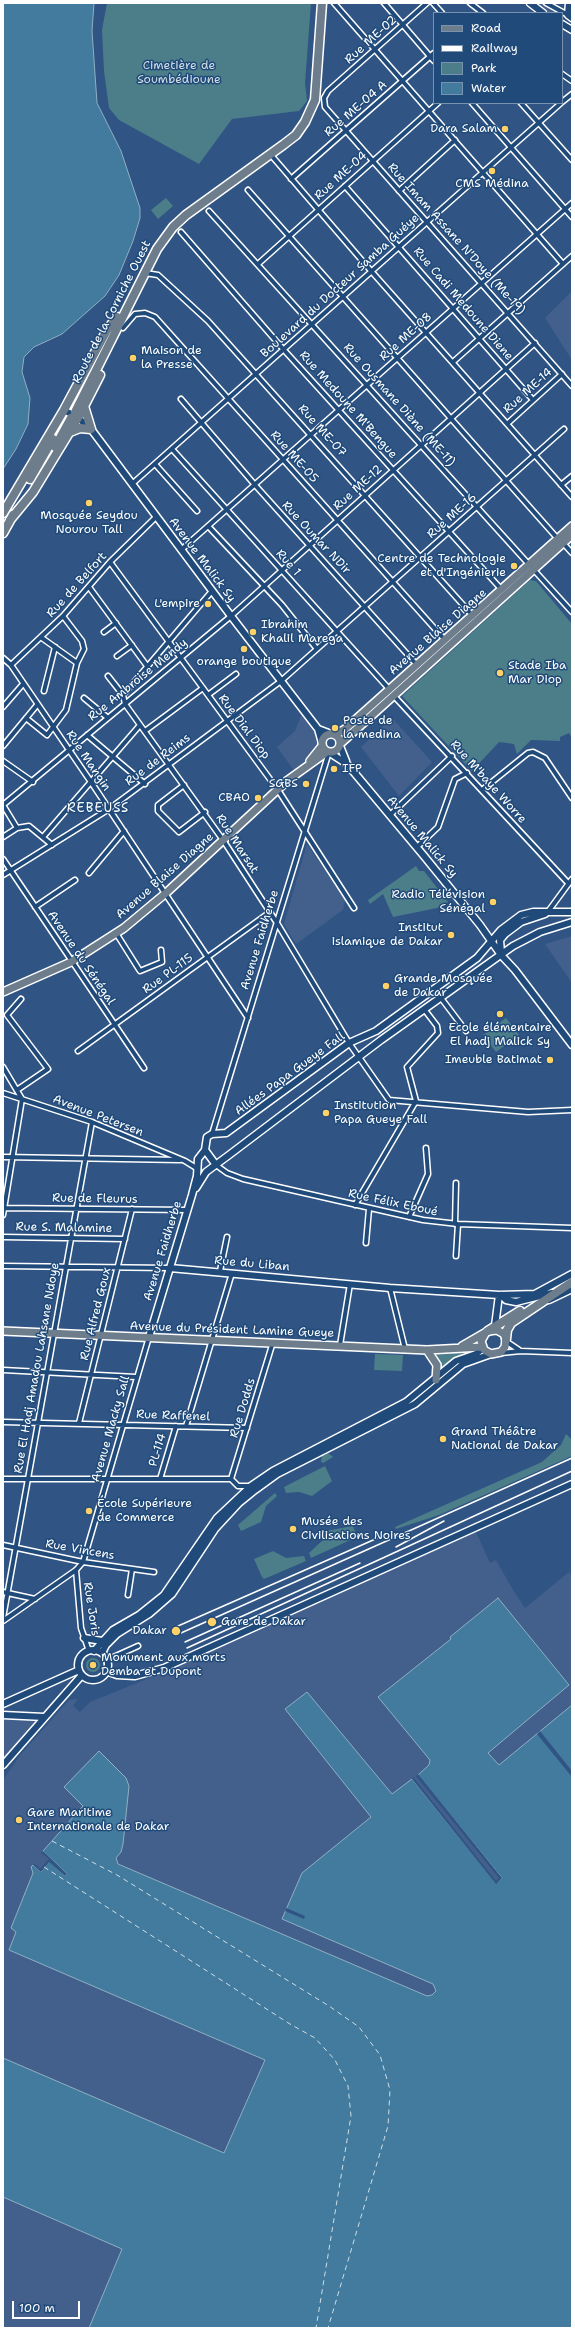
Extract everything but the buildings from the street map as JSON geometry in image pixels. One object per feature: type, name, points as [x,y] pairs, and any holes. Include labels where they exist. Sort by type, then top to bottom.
[{"type":"highway","name":"Route de la Corniche Ouest","points":[[71,414],[107,330],[117,317],[149,254],[169,223],[281,140],[301,121],[311,94],[317,3]]},
{"type":"highway","name":"Route de la Corniche Ouest","points":[[3,533],[7,521],[71,414],[160,245],[176,223],[271,155],[299,131],[315,100],[322,3]]},
{"type":"highway","points":[[3,513],[71,414],[84,406],[123,328],[133,296]]},
{"type":"highway","points":[[70,432],[80,428],[91,429],[84,406]]},
{"type":"highway","points":[[7,521],[26,503],[70,432],[71,414]]},
{"type":"highway","points":[[506,1340],[507,1330],[511,1323],[538,1303],[572,1282]]},
{"type":"highway","points":[[490,1329],[520,1311],[538,1303]]},
{"type":"main road","name":"Avenue Blaise Diagne","points":[[340,745],[392,693],[560,541],[572,526]]},
{"type":"main road","name":"Avenue Blaise Diagne","points":[[560,541],[572,535]]},
{"type":"main road","name":"Avenue Blaise Diagne","points":[[333,734],[345,729],[392,693],[417,665],[502,590],[531,568]]},
{"type":"main road","points":[[333,734],[339,739],[340,745],[336,751],[326,749],[325,736],[333,734]]},
{"type":"main road","name":"Avenue Blaise Diagne","points":[[3,992],[72,962],[116,933],[166,893],[278,790],[326,749]]},
{"type":"main road","points":[[490,1329],[499,1330],[506,1340],[504,1349],[495,1354],[483,1347],[482,1339],[490,1329]]},
{"type":"main road","name":"Avenue du Président Lamine Gueye","points":[[460,1347],[490,1329]]},
{"type":"main road","name":"Avenue du Président Lamine Gueye","points":[[3,1330],[427,1350],[460,1347],[483,1347]]},
{"type":"main road","points":[[427,1350],[437,1365],[436,1380]]},
{"type":"street","points":[[334,3],[538,233],[563,264]]},
{"type":"street","points":[[384,3],[432,55]]},
{"type":"street","name":"Rue ME-02","points":[[326,107],[324,98],[328,91],[427,3]]},
{"type":"street","points":[[433,3],[441,12]]},
{"type":"street","points":[[470,3],[480,12]]},
{"type":"street","points":[[530,3],[540,12]]},
{"type":"street","points":[[546,3],[563,12]]},
{"type":"street","points":[[569,3],[570,16]]},
{"type":"street","points":[[563,25],[572,30]]},
{"type":"street","name":"Rue ME-04 A","points":[[291,179],[432,55]]},
{"type":"street","points":[[563,75],[572,81]]},
{"type":"street","name":"Boulevard du Docteur Samba Guéye","points":[[563,102],[572,94]]},
{"type":"street","name":"Rue ME-04","points":[[258,264],[437,104]]},
{"type":"street","points":[[473,104],[572,216]]},
{"type":"street","points":[[522,104],[572,160]]},
{"type":"street","name":"Boulevard du Docteur Samba Guéye","points":[[132,484],[561,104]]},
{"type":"street","name":"Rue Imam Assane N'Doye (Me-19)","points":[[326,107],[572,386]]},
{"type":"street","points":[[399,190],[455,140]]},
{"type":"street","points":[[271,155],[372,272],[454,362],[572,497]]},
{"type":"street","name":"Rue Cadi Medoune Diene","points":[[345,186],[533,400]]},
{"type":"street","points":[[248,190],[290,235],[572,553]]},
{"type":"street","name":"Rue ME-08","points":[[181,550],[572,202]]},
{"type":"street","name":"Rue Ousmane Diène (ME-11)","points":[[209,211],[422,444],[531,568],[572,612]]},
{"type":"street","name":"Rue Medoune M'Bengue","points":[[181,232],[284,350],[502,590]]},
{"type":"street","points":[[454,362],[572,256]]},
{"type":"street","name":"Rue ME-07","points":[[145,273],[158,275],[198,312],[312,434],[420,558],[473,616]]},
{"type":"street","name":"Rue ME-05","points":[[123,328],[135,314],[145,313],[155,317],[445,641]]},
{"type":"street","name":"Rue ME-12","points":[[230,616],[535,343]]},
{"type":"street","name":"Rue ME-14","points":[[507,424],[562,374]]},
{"type":"street","name":"Rue Oumar NDir","points":[[181,399],[200,424],[254,485],[417,665]]},
{"type":"street","name":"Avenue Malick Sy","points":[[71,414],[91,429],[230,616],[318,729],[326,749],[347,764],[417,847],[480,925],[492,943],[504,953],[515,970],[572,1045]]},
{"type":"street","name":"Rue ME-16","points":[[281,681],[564,429]]},
{"type":"street","name":"Rue 1","points":[[172,449],[392,693]]},
{"type":"street","points":[[155,464],[197,511]]},
{"type":"street","points":[[561,485],[572,476]]},
{"type":"street","name":"Rue de Belfort","points":[[11,665],[42,638],[110,562],[156,517]]},
{"type":"street","points":[[208,526],[264,586],[317,649]]},
{"type":"street","name":"Rue Dial Diop","points":[[110,562],[278,790],[354,908]]},
{"type":"street","points":[[89,587],[148,666]]},
{"type":"street","points":[[108,676],[123,695],[212,591]]},
{"type":"street","points":[[26,718],[45,735],[54,728],[66,710],[77,663],[83,652],[84,644],[63,616]]},
{"type":"street","name":"Rue Ambroise Mendy","points":[[3,805],[33,782],[69,750],[230,616]]},
{"type":"street","points":[[104,632],[116,623]]},
{"type":"street","points":[[42,638],[77,663]]},
{"type":"street","points":[[117,656],[132,644]]},
{"type":"street","points":[[44,691],[55,647]]},
{"type":"street","points":[[3,664],[4,659]]},
{"type":"street","name":"Rue Mangin","points":[[4,659],[11,665],[91,782],[248,1018]]},
{"type":"street","points":[[208,695],[236,674]]},
{"type":"street","name":"Rue de Reims","points":[[3,875],[109,809],[145,784],[281,681]]},
{"type":"street","points":[[3,707],[23,684]]},
{"type":"street","points":[[145,731],[203,688]]},
{"type":"street","name":"Rue M'baye Worre","points":[[392,693],[452,756],[568,883]]},
{"type":"street","name":"Rue Marsat","points":[[123,695],[125,704],[170,764],[223,840],[277,923],[354,1051],[389,1100],[416,1101]]},
{"type":"street","points":[[84,698],[108,718]]},
{"type":"street","points":[[3,746],[37,705]]},
{"type":"street","points":[[43,837],[140,725]]},
{"type":"street","points":[[318,729],[333,734]]},
{"type":"street","points":[[87,735],[145,784]]},
{"type":"street","name":"Avenue Malick Sy","points":[[340,745],[347,764]]},
{"type":"street","name":"Avenue Faidherbe","points":[[212,1134],[305,831],[326,749]]},
{"type":"street","points":[[482,790],[528,753],[533,752],[545,758],[572,798]]},
{"type":"street","points":[[390,815],[452,756]]},
{"type":"street","points":[[3,761],[33,782]]},
{"type":"street","points":[[417,847],[438,827],[455,779],[467,773]]},
{"type":"street","points":[[184,785],[158,805],[158,812],[179,832],[204,812]]},
{"type":"street","points":[[3,805],[17,828]]},
{"type":"street","points":[[3,837],[17,828],[29,826],[52,845]]},
{"type":"street","points":[[90,873],[124,831]]},
{"type":"street","name":"Avenue du Sénégal","points":[[3,858],[144,1068]]},
{"type":"street","points":[[547,913],[572,879]]},
{"type":"street","points":[[35,907],[75,880]]},
{"type":"street","name":"Rue PL-115","points":[[78,1051],[270,912]]},
{"type":"street","points":[[504,953],[498,938],[521,915],[533,912],[572,912]]},
{"type":"street","points":[[198,1169],[206,1172],[216,1165],[424,1009],[504,953],[530,936],[572,922]]},
{"type":"street","name":"Avenue Malick Sy","points":[[480,925],[498,938]]},
{"type":"street","points":[[116,933],[140,971],[162,962],[160,950]]},
{"type":"street","name":"Allées Papa Gueye Fall","points":[[212,1134],[226,1133],[349,1043],[376,1031],[477,958],[498,938]]},
{"type":"street","points":[[441,998],[466,1031]]},
{"type":"street","points":[[17,1090],[48,1069],[7,1015],[21,999]]},
{"type":"street","points":[[356,1205],[416,1101],[407,1072],[408,1064],[438,1033],[437,1026],[424,1009]]},
{"type":"street","points":[[3,1067],[22,1099],[3,1215]]},
{"type":"street","name":"Avenue Petersen","points":[[3,1093],[92,1122],[184,1160],[198,1169]]},
{"type":"street","points":[[416,1101],[528,1112],[572,1110]]},
{"type":"street","name":"Rue El Hadj Amadou Lahsane Ndoye","points":[[3,1620],[5,1593],[16,1547],[92,1122]]},
{"type":"street","points":[[198,1160],[205,1150],[207,1137],[212,1134]]},
{"type":"street","points":[[409,1217],[428,1174],[426,1148]]},
{"type":"street","points":[[205,1150],[216,1165]]},
{"type":"street","points":[[3,1157],[85,1157],[184,1160]]},
{"type":"street","name":"Avenue Petersen","points":[[184,1160],[198,1160]]},
{"type":"street","name":"Avenue Faidherbe","points":[[149,1337],[188,1210],[198,1169],[198,1160]]},
{"type":"street","name":"Rue Félix Eboué","points":[[216,1165],[227,1173],[243,1179],[409,1217],[456,1224],[572,1228]]},
{"type":"street","name":"Avenue Faidherbe","points":[[192,1195],[206,1172]]},
{"type":"street","points":[[456,1183],[456,1256]]},
{"type":"street","name":"Rue de Fleurus","points":[[4,1208],[188,1210]]},
{"type":"street","name":"Rue Alfred Goux","points":[[79,1423],[132,1209]]},
{"type":"street","points":[[366,1242],[369,1209]]},
{"type":"street","name":"Rue S. Malamine","points":[[3,1237],[125,1239]]},
{"type":"street","points":[[220,1272],[227,1237]]},
{"type":"street","name":"Rue du Liban","points":[[3,1266],[170,1268],[390,1288],[500,1295]]},
{"type":"street","points":[[186,1426],[232,1273]]},
{"type":"street","points":[[500,1295],[536,1294],[572,1274]]},
{"type":"street","points":[[340,1345],[350,1284]]},
{"type":"street","points":[[390,1288],[405,1349]]},
{"type":"street","points":[[538,1303],[558,1297],[572,1289]]},
{"type":"street","points":[[500,1295],[506,1300],[516,1302],[557,1291]]},
{"type":"street","points":[[490,1329],[500,1295]]},
{"type":"street","name":"Avenue Macky Sall","points":[[3,1620],[76,1570],[82,1562],[108,1479],[122,1424],[149,1337]]},
{"type":"street","points":[[506,1340],[512,1347],[521,1351]]},
{"type":"street","name":"Rue Dodds","points":[[231,1479],[274,1342]]},
{"type":"street","points":[[3,1765],[81,1672],[81,1657],[92,1651],[113,1630],[140,1615],[164,1595],[207,1532],[251,1486],[273,1471],[401,1406],[436,1380],[456,1361],[476,1354],[483,1347]]},
{"type":"street","points":[[102,1654],[106,1645],[117,1634],[149,1614],[172,1594],[222,1521],[239,1503],[264,1482],[408,1408],[423,1398],[460,1365],[495,1354],[521,1351],[572,1353]]},
{"type":"street","points":[[3,1370],[91,1376],[136,1377]]},
{"type":"street","name":"Rue Raffenel","points":[[3,1422],[247,1428]]},
{"type":"street","name":"PL-114","points":[[160,1479],[176,1426]]},
{"type":"street","points":[[3,1479],[231,1479],[238,1486],[240,1496]]},
{"type":"street","points":[[106,1671],[123,1676],[135,1676],[164,1668],[572,1484]]},
{"type":"street","points":[[238,1486],[251,1486]]},
{"type":"street","name":"Rue Vincens","points":[[3,1545],[82,1562],[154,1572]]},
{"type":"street","points":[[128,1595],[132,1569]]},
{"type":"street","name":"Rue Joris","points":[[76,1570],[84,1638],[92,1651]]},
{"type":"street","points":[[5,1593],[34,1599]]},
{"type":"street","points":[[84,1638],[102,1641]]},
{"type":"street","points":[[107,1660],[138,1646]]},
{"type":"street","points":[[81,1672],[88,1679],[95,1680],[102,1677],[106,1671],[107,1660],[102,1654],[92,1651]]},
{"type":"street","points":[[3,1704],[81,1672]]},
{"type":"street","points":[[3,1716],[44,1717]]},
{"type":"shaded area","points":[[531,3],[541,3],[557,12],[542,12]]},
{"type":"shaded area","points":[[572,291],[572,360],[545,318]]},
{"type":"shaded area","points":[[302,713],[318,734],[319,741],[306,763],[295,772],[277,747],[295,731]]},
{"type":"shaded area","points":[[392,718],[432,762],[399,796],[361,747]]},
{"type":"shaded area","points":[[307,844],[345,900],[343,910],[296,944],[284,924]]},
{"type":"shaded area","points":[[572,936],[572,983],[545,944]]},
{"type":"shaded area","points":[[476,1532],[490,1563],[496,1560],[525,1608],[569,1572],[572,1577],[572,2328],[3,2328],[3,1780],[21,1754],[69,1700],[78,1699],[73,1706],[80,1712],[90,1702],[159,1674]]},
{"type":"shaded area","points":[[3,1718],[38,1720],[3,1759]]},
{"type":"green space","name":"Cimetière de Soumbédioune","points":[[107,3],[311,3],[305,83],[307,101],[299,111],[232,119],[199,164],[119,120],[109,108],[104,71],[102,30]]},
{"type":"green space","points":[[166,198],[173,206],[158,219],[151,210]]},
{"type":"green space","name":"Stade Iba Mar Diop","points":[[530,580],[536,581],[572,624],[572,738],[569,733],[560,737],[560,741],[531,740],[517,754],[514,744],[499,742],[472,771],[402,696]]},
{"type":"green space","points":[[416,866],[419,871],[424,871],[448,902],[437,908],[393,917],[383,894],[370,904],[368,900]]},
{"type":"green space","points":[[506,1018],[519,1035],[496,1052],[483,1035]]},
{"type":"green space","points":[[477,1348],[475,1351],[455,1358],[440,1371],[440,1363],[434,1354]]},
{"type":"green space","points":[[375,1354],[403,1355],[402,1371],[374,1370]]},
{"type":"green space","points":[[566,1434],[572,1440],[572,1456],[439,1515],[396,1529],[395,1527],[542,1462],[561,1445]]},
{"type":"green space","points":[[328,1453],[333,1457],[323,1463],[321,1462],[322,1456]]},
{"type":"green space","points":[[325,1466],[332,1481],[312,1496],[299,1492],[286,1493],[284,1487]]},
{"type":"green space","points":[[275,1493],[277,1496],[266,1506],[261,1522],[241,1531],[238,1525]]},
{"type":"green space","points":[[353,1526],[357,1537],[311,1558],[309,1553],[323,1540],[326,1531]]},
{"type":"green space","points":[[273,1551],[286,1558],[304,1556],[306,1561],[264,1579],[254,1559]]},
{"type":"green space","points":[[93,1658],[98,1660],[100,1665],[98,1670],[93,1672],[88,1670],[86,1665],[88,1660]]},
{"type":"water","points":[[3,3],[94,3],[92,31],[97,103],[121,151],[140,208],[140,218],[133,241],[119,275],[105,296],[62,334],[34,347],[24,357],[22,372],[30,398],[28,424],[16,449],[3,469]]},
{"type":"water","points":[[498,1598],[569,1685],[488,1753],[499,1765],[572,1705],[572,2328],[89,2328],[122,2249],[3,2197],[3,2058],[224,2153],[265,2060],[9,1950],[16,1932],[11,1928],[33,1873],[31,1867],[33,1865],[41,1872],[49,1861],[65,1876],[67,1874],[43,1851],[83,1806],[64,1787],[99,1751],[126,1778],[129,1786],[123,1844],[121,1852],[116,1858],[118,1864],[427,1996],[432,1995],[436,1991],[433,1984],[282,1919],[302,1873],[371,1817],[285,1709],[307,1692],[392,1794],[412,1779],[496,1883],[502,1878],[418,1775],[429,1765],[430,1760],[378,1697],[451,1639],[450,1637]]},
{"type":"pier","points":[[540,1731],[572,1771],[572,1777],[537,1734]]},
{"type":"pier","points":[[418,1774],[502,1878],[496,1884],[412,1779],[413,1777],[496,1881],[499,1878],[416,1776]]},
{"type":"pier","points":[[43,1851],[67,1874],[65,1876],[49,1862],[41,1872],[33,1865],[34,1863],[40,1869],[49,1859],[41,1853]]},
{"type":"pier","points":[[286,1908],[305,1916],[304,1919],[285,1911]]},
{"type":"ferry route","points":[[52,1841],[117,1875],[329,2006],[359,2027],[380,2055],[390,2090],[388,2126],[328,2328]]},
{"type":"ferry route","points":[[44,1867],[290,2024],[315,2038],[335,2060],[348,2086],[351,2116],[316,2328]]},
{"type":"railway","points":[[181,1633],[572,1458]]},
{"type":"railway","points":[[187,1648],[572,1471]]},
{"type":"railway","points":[[396,1547],[444,1521]]},
{"type":"railway","points":[[178,1626],[380,1537]]},
{"type":"railway","points":[[185,1642],[360,1563]]},
{"type":"place","name":"Dara Salam","points":[[505,129]]},
{"type":"place","name":"CMS Médina","points":[[492,171]]},
{"type":"place","name":"Maison de la Presse","points":[[133,358]]},
{"type":"place","name":"Mosquée Seydou Nourou Tall","points":[[89,503]]},
{"type":"place","name":"Centre de Technologie et d'Ingénierie","points":[[514,566]]},
{"type":"place","name":"L'empire","points":[[208,604]]},
{"type":"place","name":"Ibrahim Khalil Marega","points":[[253,632]]},
{"type":"place","name":"orange boutique","points":[[244,649]]},
{"type":"place","name":"Stade Iba Mar Diop","points":[[500,673]]},
{"type":"place","name":"Poste de la medina","points":[[335,728]]},
{"type":"place","name":"IFP","points":[[334,769]]},
{"type":"place","name":"SGBS","points":[[306,784]]},
{"type":"place","name":"CBAO","points":[[258,798]]},
{"type":"place","name":"Radio Télévision Sénégal","points":[[493,902]]},
{"type":"place","name":"Institut islamique de Dakar","points":[[451,935]]},
{"type":"place","name":"Grande Mosquée de Dakar","points":[[386,986]]},
{"type":"place","name":"Ecole élémentaire El hadj Malick Sy","points":[[500,1014]]},
{"type":"place","name":"Imeuble Batimat","points":[[550,1060]]},
{"type":"place","name":"Institution Papa Gueye Fall","points":[[326,1113]]},
{"type":"place","name":"Grand Théâtre National de Dakar","points":[[443,1439]]},
{"type":"place","name":"École Supérieure de Commerce","points":[[89,1511]]},
{"type":"place","name":"Musée des Civilisations Noires","points":[[293,1529]]},
{"type":"place","name":"Gare de Dakar","points":[[212,1622]]},
{"type":"place","name":"Dakar","points":[[176,1631]]},
{"type":"place","name":"Monument aux morts Demba et Dupont","points":[[93,1665]]},
{"type":"place","name":"Gare Maritime Internationale de Dakar","points":[[19,1820]]},
{"type":"district","name":"REBEUSS","points":[[98,809]]}]
